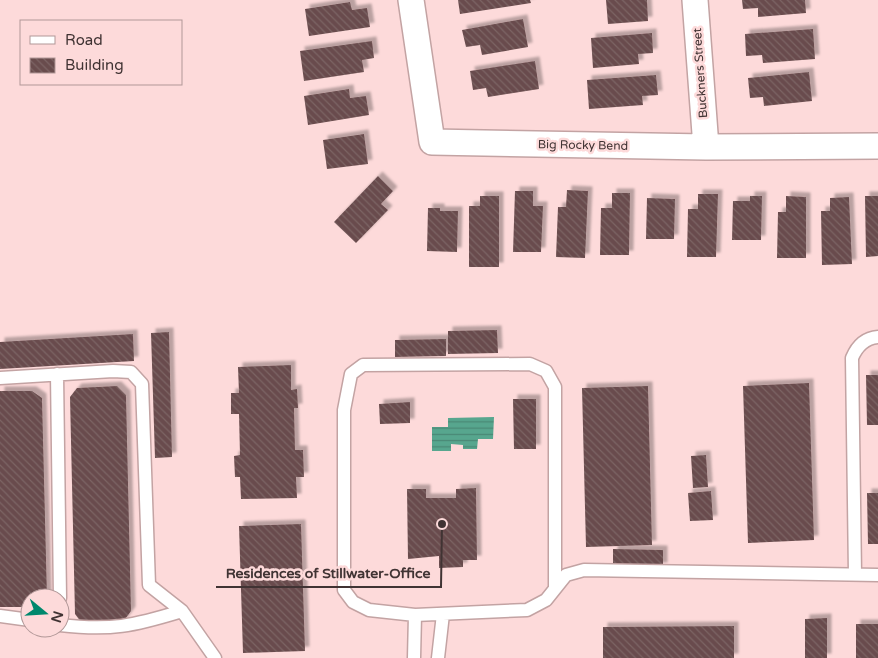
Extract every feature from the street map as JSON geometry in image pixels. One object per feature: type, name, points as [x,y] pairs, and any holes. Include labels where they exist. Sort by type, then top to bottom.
[{"type":"street","name":"Big Rocky Bend","points":[[411,0],[432,142],[706,147],[878,146]]},
{"type":"street","name":"Buckners Street","points":[[694,0],[706,147]]},
{"type":"lane","points":[[855,574],[852,358],[856,349],[870,338],[878,337]]},
{"type":"lane","points":[[555,588],[555,387],[546,371],[530,364],[363,365],[351,374],[344,410],[344,590],[353,602],[369,610],[415,615],[527,610],[546,600],[566,575],[584,570],[878,575]]},
{"type":"lane","points":[[0,378],[114,371],[132,372],[142,384],[149,585],[182,611],[215,658]]},
{"type":"lane","points":[[57,374],[60,588]]},
{"type":"lane","points":[[70,625],[96,629],[134,626],[182,611]]},
{"type":"lane","points":[[438,658],[443,614]]},
{"type":"lane","points":[[414,658],[415,615]]},
{"type":"lane","points":[[0,616],[20,619]]},
{"type":"shaded area","points":[[494,417],[493,439],[478,439],[477,449],[463,449],[463,445],[451,444],[451,451],[432,451],[432,427],[448,427],[448,418]]},
{"type":"building","points":[[458,0],[530,0],[531,3],[460,14]]},
{"type":"building","points":[[606,0],[647,0],[648,21],[608,24]]},
{"type":"building","points":[[742,0],[805,0],[806,13],[758,17],[758,8],[743,9]]},
{"type":"building","points":[[350,2],[352,10],[367,8],[370,27],[309,36],[305,9]]},
{"type":"building","points":[[523,19],[528,47],[482,55],[480,45],[466,47],[462,30]]},
{"type":"building","points":[[813,29],[815,59],[763,63],[762,55],[746,56],[745,34]]},
{"type":"building","points":[[652,33],[653,53],[638,54],[639,64],[593,68],[591,38]]},
{"type":"building","points":[[372,41],[374,58],[362,60],[364,72],[304,81],[300,51]]},
{"type":"building","points":[[535,61],[539,89],[488,97],[486,88],[473,90],[470,71]]},
{"type":"building","points":[[809,72],[812,101],[764,106],[763,97],[750,98],[748,78]]},
{"type":"building","points":[[656,75],[658,95],[642,96],[643,105],[589,109],[587,80]]},
{"type":"building","points":[[349,89],[350,98],[366,96],[369,115],[308,125],[304,96]]},
{"type":"building","points":[[364,134],[368,164],[327,169],[323,140]]},
{"type":"building","points":[[378,176],[393,191],[381,204],[388,210],[356,243],[334,222]]},
{"type":"building","points":[[567,190],[588,191],[585,258],[556,257],[558,207],[566,207]]},
{"type":"building","points":[[515,191],[533,191],[533,206],[543,206],[541,252],[513,252]]},
{"type":"building","points":[[612,193],[630,193],[629,255],[600,255],[601,208],[612,208]]},
{"type":"building","points":[[698,194],[718,194],[716,257],[687,257],[688,209],[698,209]]},
{"type":"building","points":[[480,196],[499,196],[499,267],[469,267],[469,206],[480,206]]},
{"type":"building","points":[[750,196],[762,196],[761,240],[732,240],[733,201],[750,201]]},
{"type":"building","points":[[786,196],[806,197],[806,258],[777,258],[778,212],[786,212]]},
{"type":"building","points":[[865,196],[878,196],[878,256],[866,257]]},
{"type":"building","points":[[849,197],[852,264],[822,265],[821,211],[830,211],[830,198]]},
{"type":"building","points":[[647,198],[675,199],[674,239],[646,239]]},
{"type":"building","points":[[428,208],[440,208],[440,211],[458,211],[457,252],[427,251]]},
{"type":"building","points":[[497,330],[498,353],[448,354],[448,331]]},
{"type":"building","points":[[169,332],[172,457],[155,458],[151,333]]},
{"type":"building","points":[[133,334],[134,361],[0,369],[0,342]]},
{"type":"building","points":[[446,339],[446,356],[395,357],[395,340]]},
{"type":"building","points":[[291,365],[291,390],[297,389],[298,408],[294,408],[295,450],[303,450],[304,477],[296,477],[297,498],[241,499],[240,477],[235,477],[234,456],[240,455],[239,414],[231,414],[231,393],[239,393],[238,367]]},
{"type":"building","points":[[866,375],[878,375],[878,425],[867,425]]},
{"type":"building","points":[[809,383],[814,540],[748,543],[743,386]]},
{"type":"building","points":[[117,386],[126,395],[131,611],[123,622],[81,622],[75,614],[70,397],[77,388]]},
{"type":"building","points":[[648,386],[652,545],[586,547],[582,388]]},
{"type":"building","points":[[0,391],[32,391],[42,398],[47,588],[20,588],[20,607],[0,607]]},
{"type":"building","points":[[513,399],[536,399],[536,449],[514,449]]},
{"type":"building","points":[[410,402],[410,423],[380,424],[379,404]]},
{"type":"building","points":[[706,455],[708,487],[693,488],[691,456]]},
{"type":"building","points":[[476,488],[477,560],[463,560],[463,567],[439,568],[439,556],[408,559],[407,489],[426,489],[426,498],[456,498],[456,489]]},
{"type":"building","points":[[711,491],[713,520],[690,521],[688,493]]},
{"type":"building","points":[[867,493],[878,493],[878,544],[868,544]]},
{"type":"building","points":[[301,524],[305,651],[243,653],[239,526]]},
{"type":"building","points":[[613,549],[663,550],[663,567],[613,566]]},
{"type":"building","points":[[827,618],[827,658],[805,658],[805,619]]},
{"type":"building","points":[[856,624],[878,624],[878,658],[856,658]]},
{"type":"building","points":[[734,626],[734,658],[603,658],[603,627]]},
{"type":"place","name":"Residences of Stillwater-Office","points":[[442,524]]}]
